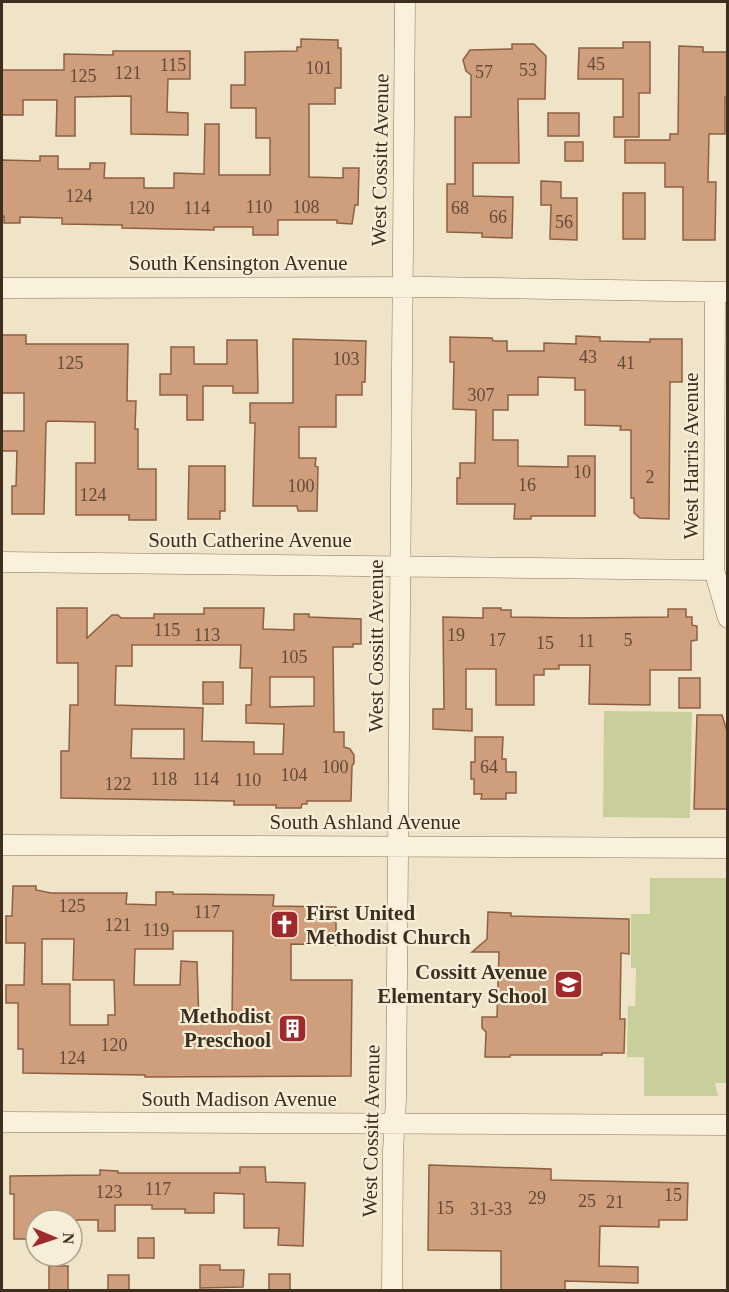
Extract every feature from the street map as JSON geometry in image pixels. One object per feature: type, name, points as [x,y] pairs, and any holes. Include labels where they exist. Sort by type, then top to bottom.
[{"type":"street","name":"West Cossitt Avenue","points":[[392,1290],[405,2]]},
{"type":"street","name":"South Kensington Avenue","points":[[2,288],[403,287],[721,292]]},
{"type":"street","name":"West Harris Avenue","points":[[721,292],[714,570],[728,618]]},
{"type":"street","name":"South Catherine Avenue","points":[[2,562],[714,570]]},
{"type":"street","name":"South Ashland Avenue","points":[[2,845],[728,848]]},
{"type":"street","name":"South Madison Avenue","points":[[2,1122],[728,1125]]},
{"type":"green space","points":[[604,711],[692,712],[690,818],[603,817]]},
{"type":"green space","points":[[650,878],[727,878],[728,1083],[715,1083],[718,1096],[644,1096],[644,1057],[627,1057],[628,1006],[635,1006],[636,968],[631,968],[631,914],[650,914]]},
{"type":"building","points":[[301,39],[338,40],[338,48],[341,48],[341,88],[335,88],[335,104],[309,104],[309,177],[343,178],[343,168],[359,168],[358,205],[355,205],[352,224],[337,223],[337,220],[278,220],[278,235],[253,235],[253,227],[214,227],[214,230],[122,228],[122,225],[62,224],[62,218],[20,217],[20,223],[4,223],[2,160],[40,161],[40,156],[58,156],[58,169],[90,169],[90,163],[105,163],[104,178],[144,178],[144,188],[174,188],[174,173],[204,174],[205,124],[219,124],[219,175],[270,175],[270,138],[256,138],[256,108],[231,108],[231,85],[245,85],[245,52],[297,51],[297,47],[301,47]]},
{"type":"building","points":[[623,42],[650,42],[650,93],[639,93],[639,137],[614,137],[614,117],[623,117],[623,79],[578,79],[579,48],[623,48]]},
{"type":"building","points":[[512,44],[534,44],[546,56],[545,99],[518,99],[519,163],[473,163],[473,196],[513,197],[512,238],[482,237],[482,233],[447,232],[447,184],[455,184],[455,117],[471,117],[471,75],[466,71],[463,60],[470,50],[512,49]]},
{"type":"building","points":[[679,46],[703,47],[703,52],[728,52],[725,134],[709,134],[708,182],[716,182],[715,240],[683,240],[683,187],[665,187],[665,163],[625,163],[625,140],[670,140],[670,134],[678,134]]},
{"type":"building","points":[[113,51],[190,51],[190,79],[168,79],[167,112],[188,113],[188,135],[131,134],[131,96],[75,97],[75,136],[56,136],[57,100],[23,100],[23,115],[2,115],[2,70],[64,70],[64,54],[113,55]]},
{"type":"building","points":[[548,113],[579,113],[579,136],[548,136]]},
{"type":"building","points":[[565,142],[583,142],[583,161],[565,161]]},
{"type":"building","points":[[541,181],[561,182],[561,198],[577,198],[577,240],[550,239],[551,205],[541,205]]},
{"type":"building","points":[[623,193],[645,193],[645,239],[623,239]]},
{"type":"building","points":[[2,335],[26,335],[26,344],[128,344],[127,401],[136,401],[135,429],[138,429],[138,469],[156,469],[156,520],[129,520],[129,515],[76,515],[76,463],[95,463],[95,422],[48,421],[46,423],[44,514],[12,514],[12,486],[16,486],[17,451],[2,451],[2,431],[24,431],[24,393],[2,393]]},
{"type":"building","points":[[576,336],[600,337],[600,341],[650,342],[650,339],[682,339],[682,382],[670,382],[669,519],[640,518],[634,513],[634,498],[631,498],[631,430],[620,430],[621,426],[585,425],[585,390],[575,390],[575,378],[538,377],[538,395],[508,395],[508,410],[493,410],[493,440],[518,440],[518,466],[568,467],[568,456],[595,456],[595,516],[531,516],[531,519],[514,519],[515,504],[457,504],[457,478],[460,478],[460,463],[475,463],[476,410],[453,409],[454,362],[450,362],[450,337],[492,338],[493,341],[507,341],[507,351],[544,351],[544,343],[576,344]]},
{"type":"building","points":[[293,339],[366,341],[365,382],[362,382],[362,395],[336,395],[336,427],[299,427],[299,458],[316,458],[315,466],[318,467],[317,511],[298,511],[297,506],[253,506],[255,423],[250,423],[250,403],[293,403]]},
{"type":"building","points":[[227,340],[257,340],[258,393],[233,393],[233,386],[203,386],[203,420],[187,420],[187,395],[160,395],[160,374],[171,374],[171,347],[194,347],[194,364],[227,364]]},
{"type":"building","points":[[189,466],[225,466],[225,511],[220,511],[220,519],[188,519]]},
{"type":"building","points":[[57,608],[87,608],[87,638],[112,615],[118,615],[121,618],[154,618],[154,614],[204,614],[204,608],[264,608],[263,629],[294,630],[294,614],[309,614],[309,617],[361,619],[361,644],[353,644],[353,647],[333,647],[334,732],[344,732],[344,747],[350,749],[354,755],[351,801],[307,801],[307,804],[302,804],[301,808],[276,808],[276,805],[234,805],[234,801],[61,798],[61,751],[69,751],[70,705],[78,705],[78,663],[57,663]],"holes":[[[132,645],[241,645],[240,668],[252,668],[251,705],[246,705],[246,723],[284,724],[283,754],[254,754],[254,742],[202,741],[203,708],[115,705],[116,666],[132,666]],[[270,677],[314,677],[314,706],[270,707]],[[132,729],[184,729],[184,759],[131,758]]]},
{"type":"building","points":[[483,608],[511,610],[511,617],[574,618],[668,617],[668,609],[686,609],[686,617],[692,617],[692,625],[697,626],[697,640],[691,641],[691,670],[650,670],[650,705],[589,704],[590,665],[559,665],[559,669],[544,669],[544,675],[534,675],[534,705],[496,705],[496,669],[466,669],[466,709],[472,709],[472,731],[433,729],[433,709],[444,709],[443,617],[483,618]]},
{"type":"building","points":[[679,678],[700,678],[700,708],[679,708]]},
{"type":"building","points":[[203,682],[223,682],[223,704],[203,704]]},
{"type":"building","points":[[697,715],[722,715],[728,734],[728,809],[694,809]]},
{"type":"building","points":[[475,737],[503,737],[502,759],[506,759],[506,772],[516,772],[516,793],[506,793],[506,799],[481,799],[482,794],[474,794],[471,762],[475,762]]},
{"type":"building","points":[[13,886],[36,886],[36,890],[51,893],[127,893],[126,904],[156,905],[156,892],[173,892],[173,894],[274,895],[273,906],[336,907],[336,945],[291,944],[291,980],[352,980],[351,1076],[145,1077],[145,1075],[23,1073],[23,1049],[18,1049],[18,1003],[6,1003],[6,985],[24,985],[25,943],[6,943],[6,916],[12,916]],"holes":[[[173,931],[233,931],[232,1022],[199,1022],[197,962],[181,961],[180,985],[134,985],[135,949],[173,949]],[[42,939],[74,939],[73,980],[114,980],[115,1015],[108,1015],[108,1025],[70,1025],[70,984],[42,984]]]},
{"type":"building","points":[[488,912],[511,913],[511,916],[629,919],[629,954],[621,953],[620,1019],[625,1019],[624,1053],[485,1057],[486,1032],[482,1028],[482,1017],[497,1017],[499,952],[472,952],[487,939]]},
{"type":"building","points":[[429,1165],[551,1169],[551,1180],[688,1183],[687,1220],[659,1220],[659,1227],[600,1226],[599,1266],[638,1267],[638,1283],[565,1281],[565,1290],[501,1290],[501,1251],[428,1250]]},
{"type":"building","points":[[240,1167],[265,1167],[266,1182],[305,1183],[303,1246],[278,1245],[279,1228],[244,1228],[244,1194],[214,1193],[214,1213],[185,1213],[185,1209],[152,1209],[152,1205],[115,1205],[115,1231],[98,1231],[98,1220],[84,1220],[84,1208],[24,1208],[24,1239],[14,1239],[14,1194],[10,1194],[10,1176],[100,1175],[100,1170],[118,1171],[118,1173],[240,1173]]},
{"type":"building","points":[[138,1238],[154,1238],[154,1258],[138,1258]]},
{"type":"building","points":[[200,1265],[220,1265],[220,1270],[244,1270],[243,1287],[200,1288]]},
{"type":"building","points":[[49,1268],[68,1268],[68,1290],[49,1290]]},
{"type":"building","points":[[269,1274],[290,1274],[290,1290],[269,1290]]},
{"type":"building","points":[[108,1275],[129,1275],[129,1290],[108,1290]]},
{"type":"place","name":"First United Methodist Church","points":[[285,925]]},
{"type":"place","name":"Cossitt Avenue Elementary School","points":[[568,984]]},
{"type":"place","name":"Methodist Preschool","points":[[292,1028]]}]
